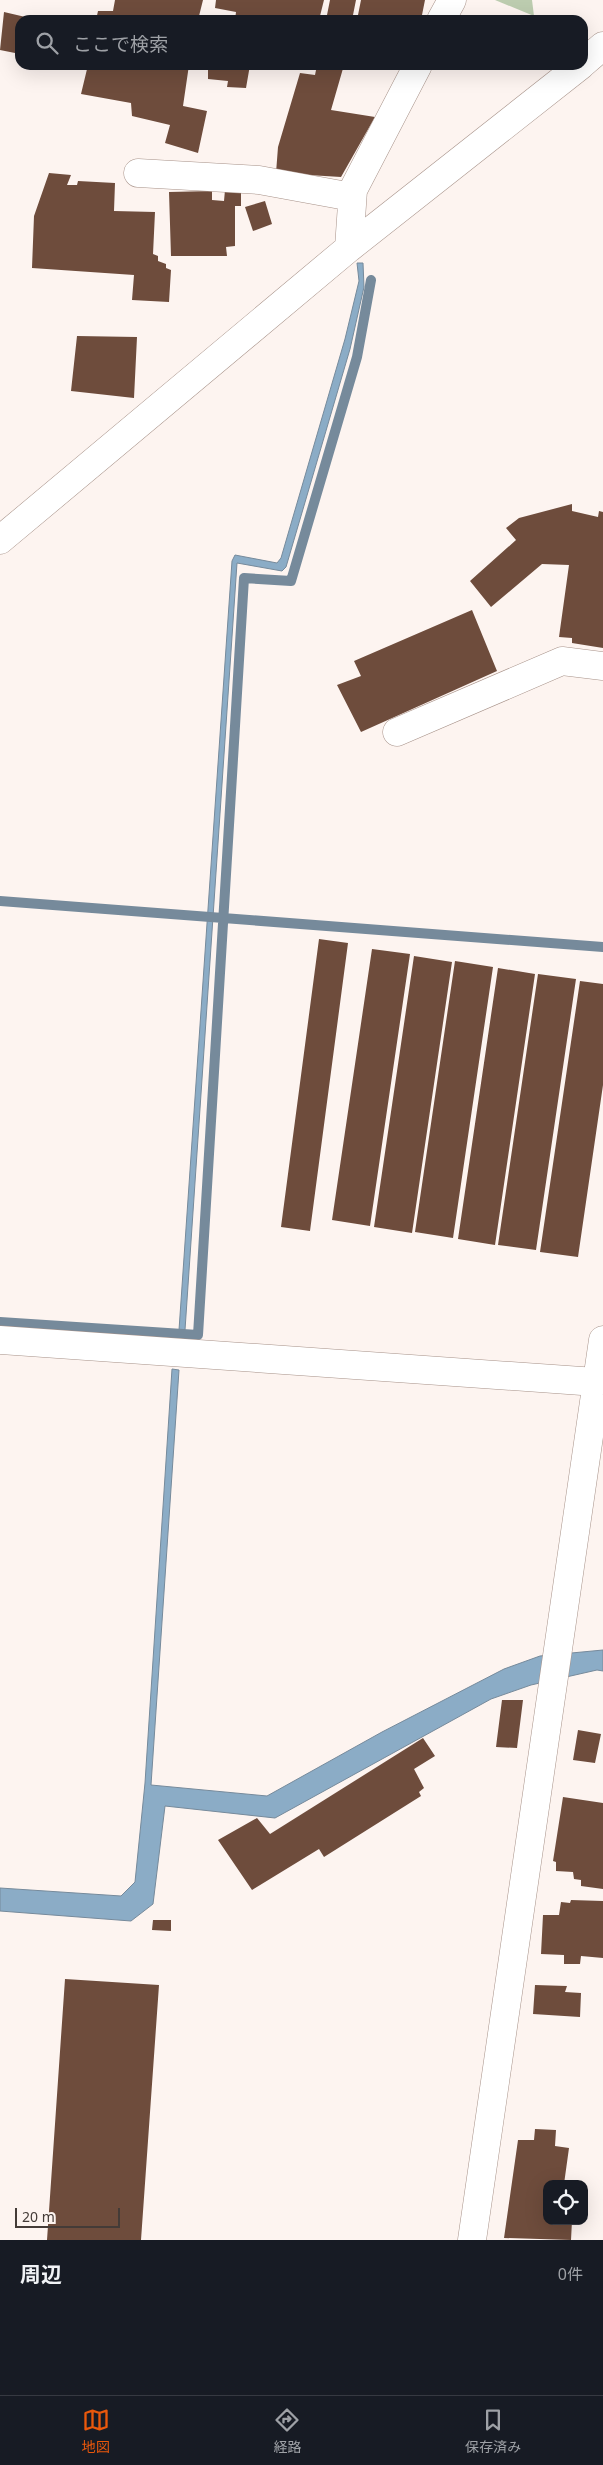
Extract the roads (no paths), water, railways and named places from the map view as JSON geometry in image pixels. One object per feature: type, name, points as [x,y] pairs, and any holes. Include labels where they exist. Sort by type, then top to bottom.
[{"type":"street","points":[[444,15],[452,0]]},
{"type":"street","points":[[588,59],[603,46]]},
{"type":"street","points":[[349,248],[353,190],[415,70]]},
{"type":"street","points":[[0,540],[349,248],[574,70]]},
{"type":"street","points":[[138,173],[259,180],[352,198]]},
{"type":"street","points":[[397,732],[562,661],[603,666]]},
{"type":"street","points":[[0,1340],[596,1382]]},
{"type":"street","points":[[472,2240],[603,1340]]},
{"type":"water","points":[[357,263],[363,263],[364,287],[350,349],[286,567],[282,571],[237,563],[185,1330],[179,1330],[232,561],[235,555],[277,563],[281,558],[345,339],[359,281]]},
{"type":"water","points":[[172,1369],[179,1370],[151,1785],[267,1796],[382,1732],[504,1669],[540,1656],[603,1650],[603,1671],[597,1670],[531,1685],[491,1699],[275,1818],[165,1806],[153,1904],[131,1921],[0,1911],[0,1888],[121,1896],[135,1882],[145,1783]]},
{"type":"waterway","points":[[0,1322],[198,1335],[244,578],[291,581],[357,357],[371,280]]},
{"type":"waterway","points":[[0,901],[603,947]]}]
